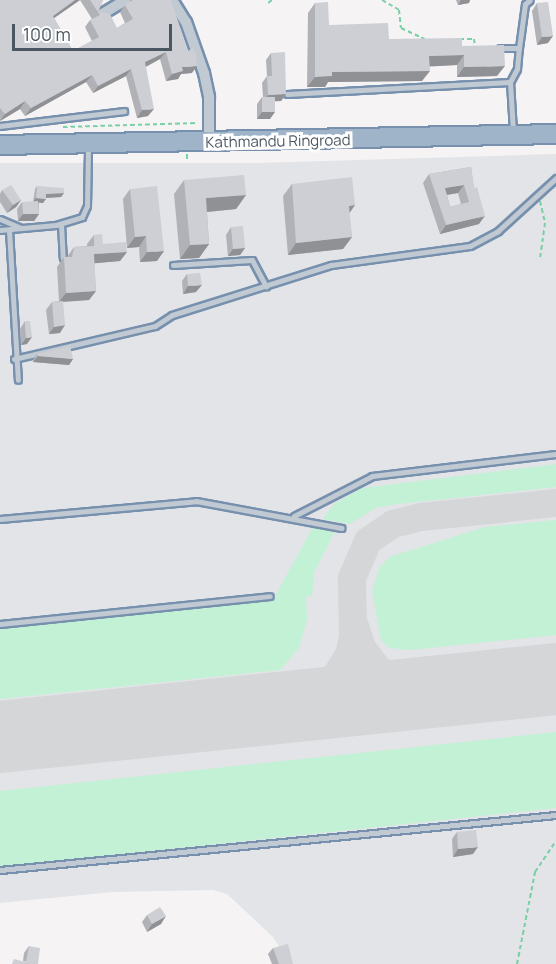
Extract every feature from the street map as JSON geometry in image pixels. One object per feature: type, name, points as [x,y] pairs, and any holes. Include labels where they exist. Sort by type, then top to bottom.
[{"type":"highway","name":"Kathmandu Ringroad","points":[[0,145],[88,146],[556,134]]},
{"type":"street","points":[[99,16],[126,0]]},
{"type":"street","points":[[172,0],[186,22],[204,73],[209,117],[209,142]]},
{"type":"lane","points":[[513,135],[510,82],[517,69],[527,2]]},
{"type":"lane","points":[[475,49],[519,48]]},
{"type":"lane","points":[[287,94],[510,82]]},
{"type":"lane","points":[[0,126],[124,111]]},
{"type":"lane","points":[[0,230],[74,222],[85,213],[88,146]]},
{"type":"lane","points":[[14,358],[155,326],[172,315],[331,265],[470,246],[498,231],[534,195],[556,178]]},
{"type":"lane","points":[[0,219],[23,228]]},
{"type":"lane","points":[[62,224],[63,258]]},
{"type":"lane","points":[[9,230],[14,358],[18,380]]},
{"type":"lane","points":[[202,251],[204,263]]},
{"type":"lane","points":[[173,265],[252,260],[266,286]]},
{"type":"lane","points":[[293,517],[372,476],[556,454]]},
{"type":"lane","points":[[0,519],[196,501],[293,517],[342,528]]},
{"type":"lane","points":[[0,624],[270,596]]},
{"type":"lane","points":[[0,870],[556,815]]},
{"type":"path","points":[[268,3],[272,0]]},
{"type":"path","points":[[382,0],[399,10],[401,28],[436,39]]},
{"type":"path","points":[[455,39],[474,39],[475,49]]},
{"type":"path","points":[[52,128],[197,124],[209,117]]},
{"type":"path","points":[[534,195],[544,211],[540,260]]},
{"type":"path","points":[[517,964],[535,872],[556,841]]},
{"type":"shaded area","points":[[556,154],[556,964],[292,964],[272,936],[227,894],[213,890],[112,892],[0,903],[0,163],[258,163]]},
{"type":"green space","points":[[556,464],[556,487],[375,508],[350,524],[323,519],[334,504],[362,488]]},
{"type":"green space","points":[[556,520],[556,635],[410,650],[389,648],[381,640],[372,591],[379,568],[389,557],[485,527]]},
{"type":"green space","points":[[314,525],[335,531],[314,573],[312,597],[306,596],[307,620],[299,648],[280,670],[0,699],[0,626],[274,598]]},
{"type":"green space","points":[[556,732],[556,808],[0,867],[0,791]]},
{"type":"building","points":[[0,0],[75,0],[53,16],[73,51],[99,37],[90,20],[100,15],[98,12],[110,14],[117,28],[133,19],[125,5],[132,0],[171,0],[188,51],[193,48],[196,54],[197,66],[182,67],[183,71],[172,74],[166,52],[145,62],[154,109],[142,110],[131,69],[98,86],[92,75],[31,108],[25,101],[5,114],[0,108]]},
{"type":"building","points":[[90,0],[103,0],[98,12]]},
{"type":"building","points":[[328,2],[329,25],[388,23],[389,39],[462,38],[462,46],[504,45],[505,66],[464,67],[464,55],[429,56],[430,71],[332,72],[332,76],[315,77],[315,3]]},
{"type":"building","points":[[548,2],[553,36],[542,37],[537,3]]},
{"type":"building","points":[[285,52],[286,94],[268,95],[267,76],[272,76],[271,53]]},
{"type":"building","points":[[262,97],[275,97],[275,112],[262,112]]},
{"type":"building","points":[[471,167],[474,188],[477,187],[485,216],[446,225],[429,174]],"holes":[[[464,185],[469,202],[450,207],[445,188]]]},
{"type":"building","points":[[244,175],[246,195],[206,198],[209,244],[190,245],[184,180]]},
{"type":"building","points":[[352,177],[355,205],[349,206],[352,237],[296,243],[292,184]]},
{"type":"building","points":[[11,185],[21,200],[13,205],[2,190]]},
{"type":"building","points":[[37,186],[64,188],[64,193],[46,194],[46,199],[36,198]]},
{"type":"building","points":[[157,186],[164,251],[147,252],[146,236],[135,237],[130,189]]},
{"type":"building","points":[[38,201],[39,214],[23,214],[22,202]]},
{"type":"building","points":[[243,226],[245,248],[233,249],[231,227]]},
{"type":"building","points":[[102,234],[103,244],[126,242],[127,252],[94,254],[96,291],[66,293],[64,257],[72,257],[74,247],[94,246],[94,235]]},
{"type":"building","points":[[200,273],[202,285],[188,286],[187,274]]},
{"type":"building","points":[[63,301],[65,325],[54,327],[52,302]]},
{"type":"building","points":[[25,321],[30,321],[32,337],[26,338]]},
{"type":"building","points":[[70,346],[73,359],[38,356],[37,354]]},
{"type":"building","points":[[476,830],[478,847],[458,849],[457,832]]},
{"type":"building","points":[[160,907],[166,916],[152,924],[147,915]]},
{"type":"building","points":[[288,944],[293,964],[279,964],[273,948]]},
{"type":"building","points":[[29,946],[40,948],[38,964],[12,964],[14,959],[26,962]]},
{"type":"taxiway","points":[[307,705],[332,682],[349,655],[353,637],[352,578],[368,541],[393,524],[421,517],[556,503]]},
{"type":"taxiway","points":[[354,623],[362,648],[378,669],[398,683],[434,691]]},
{"type":"runway","points":[[0,737],[556,679]]}]
